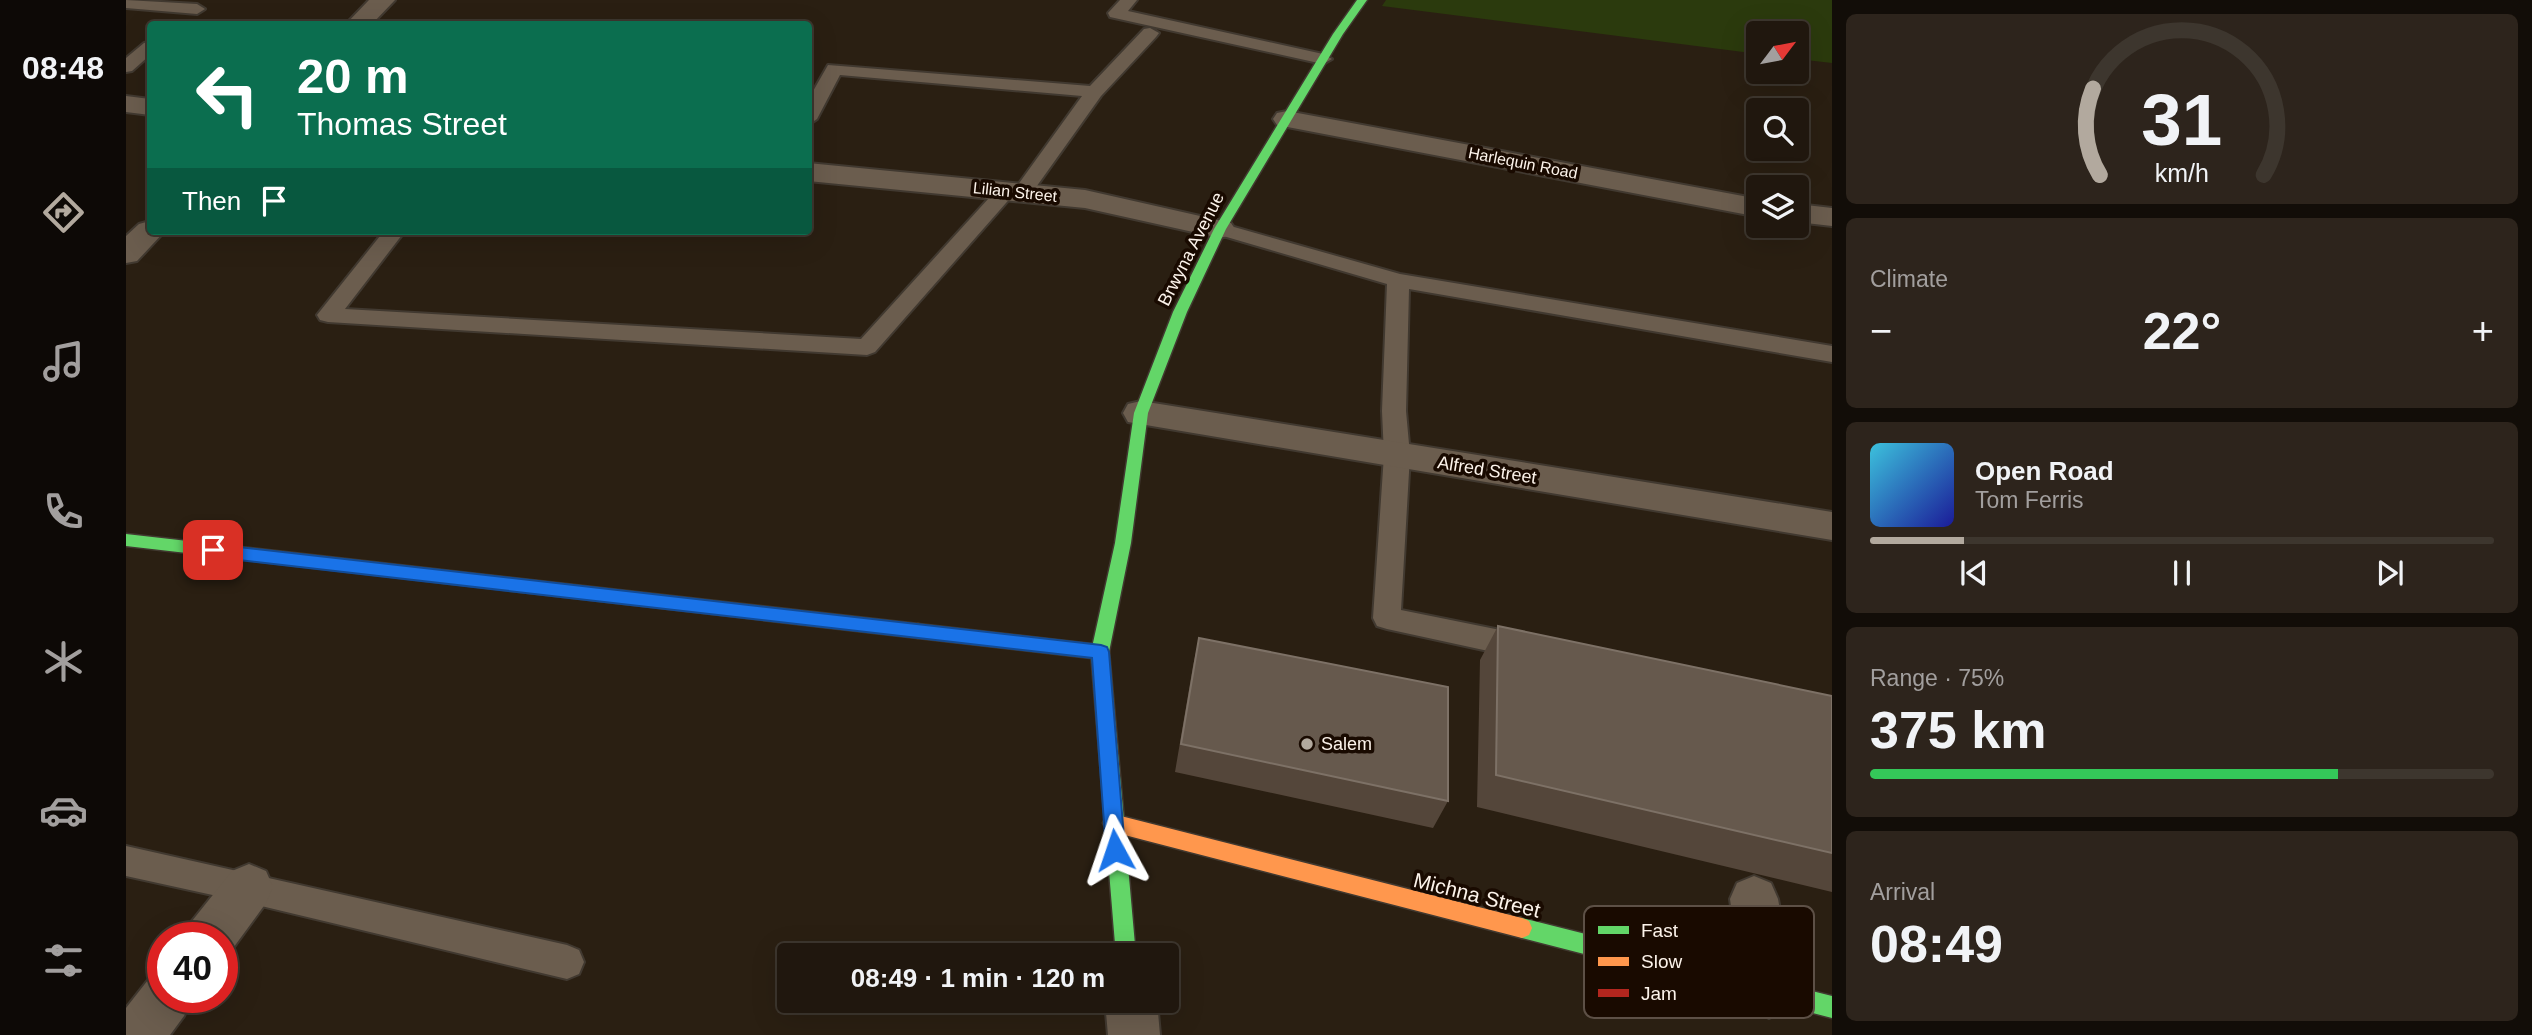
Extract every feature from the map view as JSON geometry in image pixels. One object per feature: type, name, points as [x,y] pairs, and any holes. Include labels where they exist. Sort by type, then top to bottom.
[{"type":"street","points":[[361,21],[383,0]]},
{"type":"street","name":"Brwyna Avenue","points":[[1125,943],[1101,652],[1123,542],[1141,414],[1180,312],[1220,229],[1362,0]]},
{"type":"street","points":[[126,104],[147,107]]},
{"type":"street","name":"Harlequin Road","points":[[1287,119],[1746,206]]},
{"type":"street","name":"Lilian Street","points":[[812,172],[1085,199],[1220,229]]},
{"type":"street","points":[[1809,214],[1832,217]]},
{"type":"street","points":[[126,254],[147,233]]},
{"type":"street","name":"Alfred Street","points":[[1141,414],[1832,526]]},
{"type":"street","points":[[127,542],[1101,652]]},
{"type":"street","name":"Michna Street","points":[[1113,823],[1584,944]]},
{"type":"street","points":[[223,922],[249,887]]},
{"type":"street","points":[[1754,899],[1755,906]]},
{"type":"street","name":"Michna Street","points":[[1814,1003],[1832,1007]]},
{"type":"street","points":[[138,1035],[155,1013]]},
{"type":"street","points":[[1131,1013],[1134,1035]]},
{"type":"lane","points":[[1129,0],[1116,13],[1323,59]]},
{"type":"lane","points":[[126,3],[203,5]]},
{"type":"lane","points":[[183,21],[203,5]]},
{"type":"lane","points":[[392,235],[328,315],[867,346],[1014,192],[1096,92],[1150,33]]},
{"type":"lane","points":[[126,67],[147,50]]},
{"type":"lane","points":[[812,111],[834,69],[1096,92]]},
{"type":"lane","points":[[1220,229],[1398,280],[1832,354]]},
{"type":"lane","points":[[1398,280],[1394,411],[1397,455],[1387,618],[1549,652]]},
{"type":"lane","points":[[126,861],[249,887],[567,962]]},
{"type":"green space","points":[[1386,0],[1832,0],[1832,63],[1810,60],[1810,21],[1746,21],[1746,52],[1382,6]]},
{"type":"building","points":[[1498,626],[1832,696],[1832,853],[1496,775]]},
{"type":"building","name":"Salem","points":[[1199,638],[1448,687],[1448,801],[1181,744]]},
{"type":"traffic: fast","points":[[1125,943],[1100,652],[1123,543],[1141,413],[1180,312],[1220,229],[1338,34],[1362,0]]},
{"type":"traffic: fast","points":[[126,540],[918,631]]},
{"type":"traffic: fast","points":[[1522,928],[1584,944]]},
{"type":"traffic: fast","points":[[1814,1002],[1832,1007]]},
{"type":"traffic: slow","points":[[1113,823],[1522,928]]},
{"type":"traffic: jam","points":[[918,631],[1100,652]]},
{"type":"place","name":"Salem","points":[[1307,744]]},
{"type":"route","points":[[213,550],[1101,652],[1115,850]]}]
